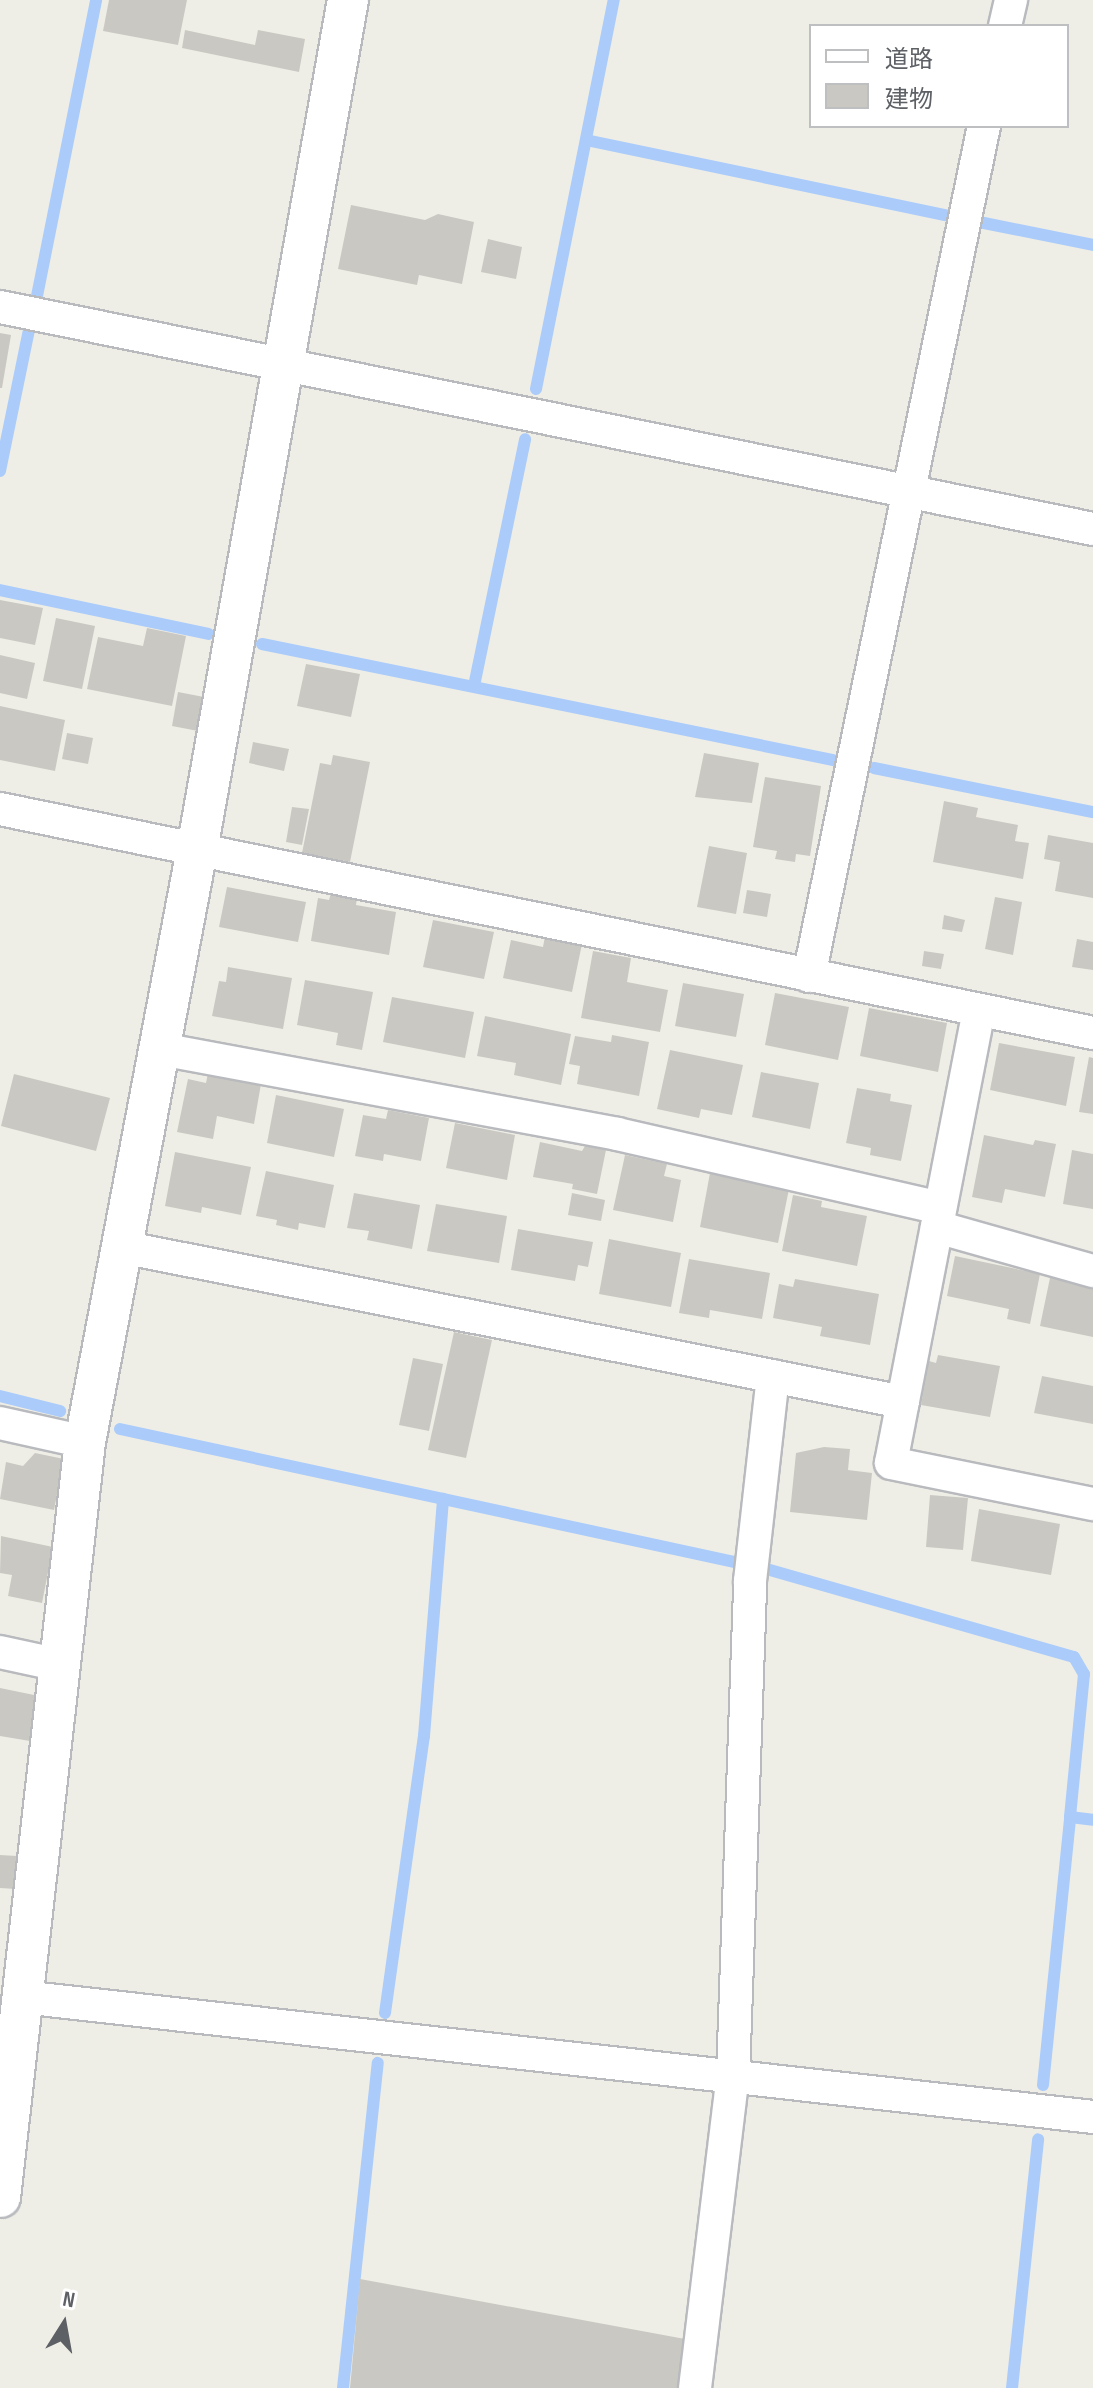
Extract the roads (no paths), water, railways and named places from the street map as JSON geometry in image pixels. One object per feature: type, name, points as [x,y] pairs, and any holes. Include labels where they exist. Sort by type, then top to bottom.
[{"type":"street","points":[[0,2197],[85,1442],[197,850],[348,0]]},
{"type":"street","points":[[1005,24],[1011,0]]},
{"type":"street","points":[[809,976],[984,128]]},
{"type":"street","points":[[0,307],[1093,529]]},
{"type":"street","points":[[0,809],[1093,1033]]},
{"type":"street","points":[[979,1010],[891,1463],[1093,1504]]},
{"type":"street","points":[[160,1049],[617,1134],[938,1217],[1093,1271]]},
{"type":"street","points":[[122,1247],[903,1402]]},
{"type":"street","points":[[695,2388],[733,2076],[750,1581],[773,1376]]},
{"type":"street","points":[[0,1423],[85,1442]]},
{"type":"street","points":[[0,1652],[60,1665]]},
{"type":"street","points":[[22,1997],[1093,2117]]},
{"type":"waterway","points":[[37,296],[96,0]]},
{"type":"waterway","points":[[536,389],[614,0]]},
{"type":"waterway","points":[[586,140],[946,215]]},
{"type":"waterway","points":[[984,223],[1093,245]]},
{"type":"waterway","points":[[0,471],[29,330]]},
{"type":"waterway","points":[[474,686],[525,439]]},
{"type":"waterway","points":[[0,590],[208,634]]},
{"type":"waterway","points":[[262,644],[833,760]]},
{"type":"waterway","points":[[874,768],[1093,812]]},
{"type":"waterway","points":[[0,1396],[60,1411]]},
{"type":"waterway","points":[[120,1429],[734,1562]]},
{"type":"waterway","points":[[385,2013],[424,1736],[443,1499]]},
{"type":"waterway","points":[[770,1570],[1074,1657],[1084,1674],[1070,1817],[1093,1820]]},
{"type":"waterway","points":[[1043,2085],[1070,1817]]},
{"type":"waterway","points":[[343,2388],[378,2063]]},
{"type":"waterway","points":[[1012,2388],[1038,2139]]}]
